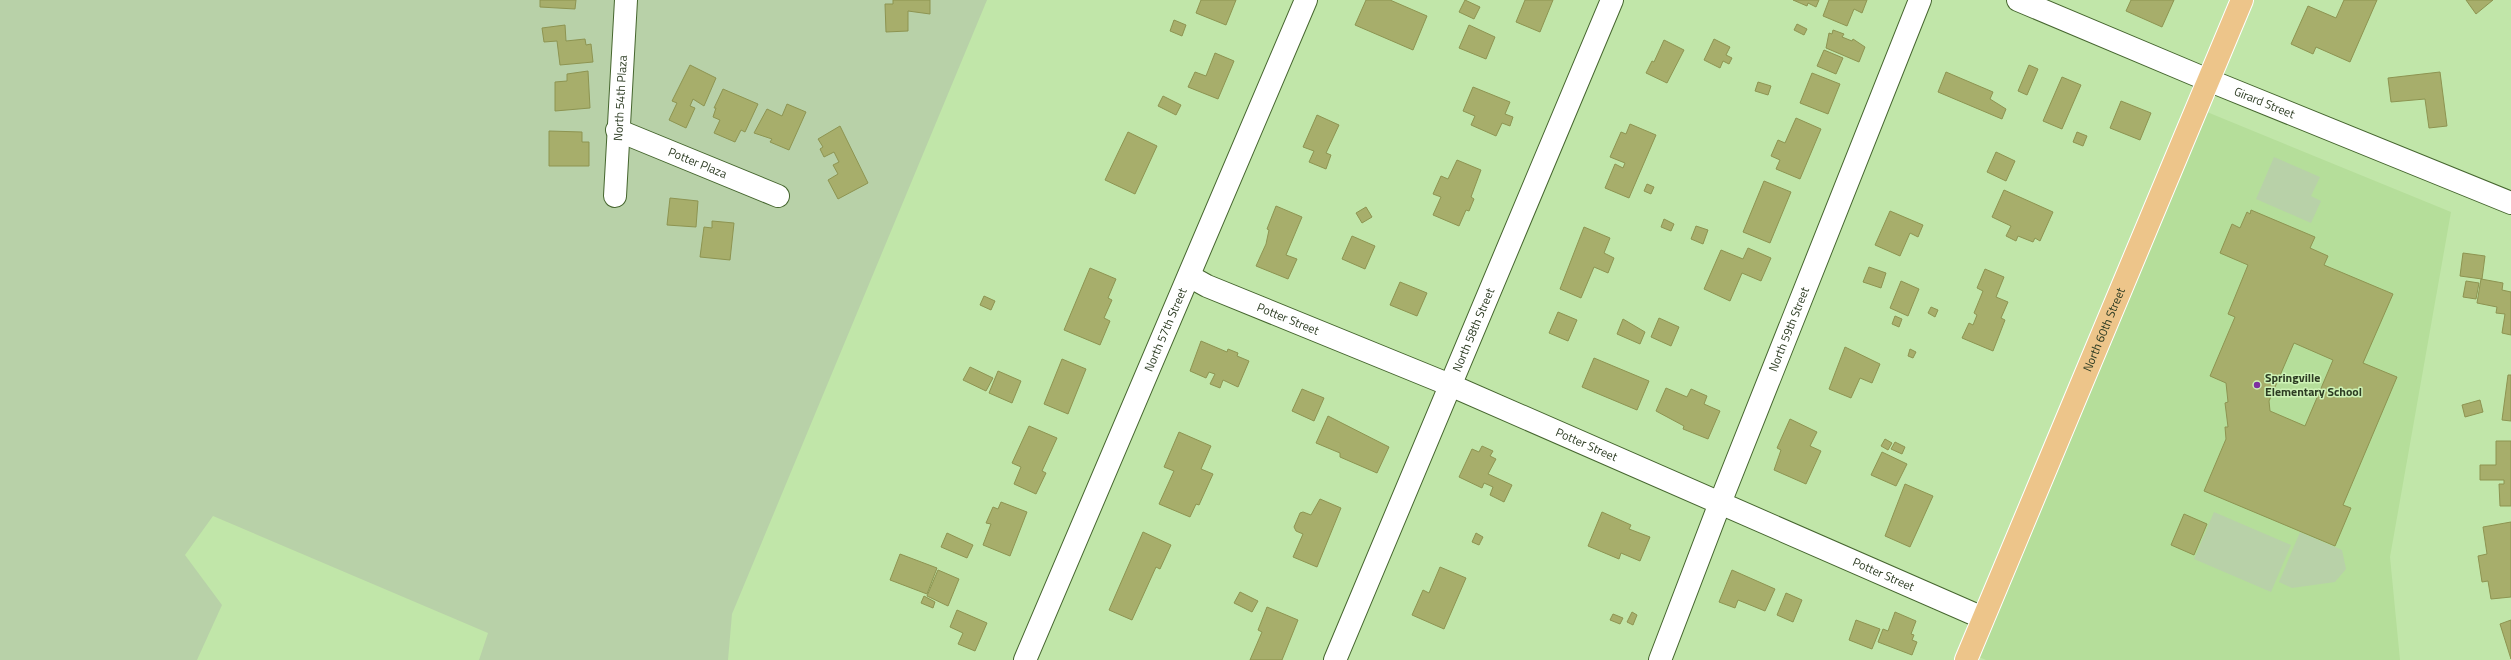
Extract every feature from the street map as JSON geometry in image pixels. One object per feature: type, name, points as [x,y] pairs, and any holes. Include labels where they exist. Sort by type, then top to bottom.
[{"type":"main road","name":"North 60th Street","points":[[1966,660],[2242,0]]},
{"type":"street","name":"North 54th Plaza","points":[[615,196],[617,130],[626,0]]},
{"type":"street","name":"North 57th Street","points":[[1024,660],[1306,0]]},
{"type":"street","name":"North 58th Street","points":[[1335,660],[1612,0]]},
{"type":"street","name":"North 59th Street","points":[[1660,660],[1720,503],[1920,0]]},
{"type":"street","name":"Girard Street","points":[[2018,0],[2208,80],[2511,203]]},
{"type":"street","name":"Potter Plaza","points":[[617,130],[778,196]]},
{"type":"street","name":"Potter Street","points":[[1189,276],[1207,286],[1450,385],[1983,618]]},
{"type":"shaded area","points":[[0,0],[987,0],[732,614],[728,660],[479,660],[488,633],[213,516],[185,555],[222,605],[197,660],[0,660]]},
{"type":"shaded area","name":"Springville Elementary School","points":[[2207,112],[2451,212],[2390,557],[2400,660],[1986,660],[1979,657]]},
{"type":"shaded area","points":[[2274,157],[2320,177],[2311,196],[2321,201],[2311,223],[2256,199]]},
{"type":"shaded area","points":[[2214,512],[2291,545],[2271,592],[2194,559]]},
{"type":"shaded area","points":[[2300,532],[2342,550],[2346,569],[2335,582],[2292,588],[2279,582]]},
{"type":"building","points":[[540,0],[576,0],[575,9],[540,7]]},
{"type":"building","points":[[893,0],[930,0],[930,14],[908,11],[908,31],[886,32],[885,4],[893,4]]},
{"type":"building","points":[[1201,0],[1236,0],[1226,25],[1196,13]]},
{"type":"building","points":[[1366,0],[1390,0],[1427,16],[1413,50],[1355,25]]},
{"type":"building","points":[[1465,0],[1480,7],[1474,19],[1459,12]]},
{"type":"building","points":[[1525,0],[1553,0],[1540,32],[1516,22]]},
{"type":"building","points":[[1793,0],[1819,0],[1816,7],[1808,3],[1807,6]]},
{"type":"building","points":[[1829,0],[1867,0],[1862,13],[1854,9],[1847,26],[1823,16]]},
{"type":"building","points":[[2131,0],[2174,0],[2162,27],[2126,11]]},
{"type":"building","points":[[2344,0],[2377,0],[2350,62],[2316,47],[2313,54],[2291,44],[2308,6],[2336,18]]},
{"type":"building","points":[[2466,0],[2493,0],[2476,14]]},
{"type":"building","points":[[1174,20],[1186,25],[1182,36],[1170,31]]},
{"type":"building","points":[[1797,24],[1807,29],[1804,35],[1794,30]]},
{"type":"building","points":[[565,25],[566,41],[585,39],[586,45],[591,44],[593,62],[560,65],[557,41],[544,42],[542,28]]},
{"type":"building","points":[[1469,25],[1495,37],[1486,59],[1459,48]]},
{"type":"building","points":[[1833,30],[1844,34],[1842,37],[1852,41],[1853,39],[1865,47],[1859,62],[1826,48],[1829,33],[1832,34]]},
{"type":"building","points":[[1714,39],[1730,47],[1726,55],[1732,58],[1729,64],[1723,61],[1720,68],[1704,60]]},
{"type":"building","points":[[1664,40],[1684,50],[1667,83],[1646,73],[1652,61],[1654,62]]},
{"type":"building","points":[[1824,50],[1843,58],[1836,74],[1817,66]]},
{"type":"building","points":[[1215,53],[1234,61],[1218,99],[1188,87],[1195,72],[1206,76]]},
{"type":"building","points":[[690,65],[716,78],[704,106],[693,99],[690,106],[695,108],[686,128],[669,120],[677,103],[672,101]]},
{"type":"building","points":[[2029,65],[2038,69],[2027,95],[2018,91]]},
{"type":"building","points":[[588,71],[590,108],[555,111],[555,82],[567,81],[567,74]]},
{"type":"building","points":[[1946,72],[1993,92],[1990,99],[2006,109],[2002,119],[1938,92]]},
{"type":"building","points":[[2440,72],[2447,126],[2429,128],[2425,99],[2391,102],[2388,78]]},
{"type":"building","points":[[1812,73],[1840,84],[1828,114],[1800,103]]},
{"type":"building","points":[[2062,77],[2081,85],[2062,129],[2043,121]]},
{"type":"building","points":[[1758,82],[1771,86],[1768,95],[1755,91]]},
{"type":"building","points":[[1473,87],[1510,102],[1505,114],[1513,117],[1510,126],[1502,123],[1496,136],[1471,125],[1475,116],[1463,111]]},
{"type":"building","points":[[723,89],[758,104],[745,132],[741,130],[735,142],[714,133],[720,120],[713,117],[716,108],[714,108]]},
{"type":"building","points":[[1163,96],[1181,105],[1176,115],[1158,106]]},
{"type":"building","points":[[2121,101],[2151,113],[2140,140],[2110,128]]},
{"type":"building","points":[[787,104],[806,112],[789,150],[770,142],[772,139],[754,133],[767,109],[782,116]]},
{"type":"building","points":[[1317,115],[1339,125],[1326,153],[1331,155],[1326,169],[1309,162],[1314,151],[1303,147]]},
{"type":"building","points":[[1796,118],[1821,129],[1800,179],[1776,169],[1780,160],[1771,156],[1778,140],[1785,143]]},
{"type":"building","points":[[1630,124],[1656,135],[1629,198],[1605,188],[1615,164],[1623,168],[1625,163],[1610,157],[1621,132],[1626,134]]},
{"type":"building","points":[[840,126],[868,183],[838,199],[828,180],[838,174],[833,165],[839,162],[834,152],[824,157],[820,149],[823,147],[818,139]]},
{"type":"building","points":[[549,131],[582,132],[582,142],[589,142],[589,166],[549,166]]},
{"type":"building","points":[[1128,132],[1157,146],[1135,194],[1105,180]]},
{"type":"building","points":[[2077,132],[2087,136],[2083,146],[2073,142]]},
{"type":"building","points":[[1996,152],[2015,161],[2006,181],[1987,172]]},
{"type":"building","points":[[1457,160],[1481,170],[1471,197],[1474,199],[1469,211],[1466,210],[1459,226],[1433,215],[1441,197],[1433,194],[1441,176],[1448,179]]},
{"type":"building","points":[[1764,181],[1791,192],[1770,243],[1743,232]]},
{"type":"building","points":[[1647,184],[1654,187],[1651,194],[1644,191]]},
{"type":"building","points":[[2004,190],[2053,212],[2040,241],[2035,238],[2033,242],[2018,236],[2016,241],[2006,236],[2011,226],[1992,217]]},
{"type":"building","points":[[670,198],[698,201],[696,227],[667,225]]},
{"type":"building","points":[[1276,206],[1302,217],[1286,255],[1297,259],[1288,279],[1256,266],[1266,244],[1269,230],[1267,229]]},
{"type":"building","points":[[1366,207],[1372,217],[1362,223],[1356,213]]},
{"type":"building","name":"Springville Elementary School","points":[[2251,210],[2315,237],[2310,248],[2328,256],[2324,265],[2393,294],[2363,363],[2397,377],[2343,505],[2351,508],[2335,546],[2204,491],[2226,439],[2225,427],[2228,427],[2225,403],[2228,402],[2226,383],[2210,376],[2235,317],[2228,314],[2248,265],[2220,253],[2232,224],[2240,228],[2247,212],[2250,214]],"holes":[[[2294,343],[2333,360],[2305,426],[2270,411],[2269,401]]]},
{"type":"building","points":[[1890,211],[1923,225],[1918,237],[1910,233],[1900,256],[1875,245]]},
{"type":"building","points":[[1664,219],[1674,224],[1671,231],[1661,227]]},
{"type":"building","points":[[712,221],[734,223],[730,260],[700,257],[704,227],[712,228]]},
{"type":"building","points":[[1696,226],[1708,230],[1703,244],[1691,239]]},
{"type":"building","points":[[1584,227],[1610,238],[1604,253],[1614,258],[1608,273],[1594,267],[1581,298],[1560,289]]},
{"type":"building","points":[[1352,236],[1375,246],[1365,269],[1342,259]]},
{"type":"building","points":[[1748,248],[1771,258],[1761,281],[1742,273],[1730,301],[1704,289],[1721,250],[1743,259]]},
{"type":"building","points":[[2463,253],[2485,256],[2482,279],[2460,276]]},
{"type":"building","points":[[1869,267],[1886,273],[1881,288],[1863,282]]},
{"type":"building","points":[[1090,268],[1116,279],[1108,298],[1112,300],[1104,318],[1110,321],[1100,345],[1064,330]]},
{"type":"building","points":[[1985,269],[2004,277],[1996,297],[2008,302],[2001,318],[2005,320],[1993,351],[1962,338],[1969,323],[1973,325],[1977,315],[1974,313],[1983,291],[1977,288]]},
{"type":"building","points":[[2481,279],[2503,283],[2502,290],[2511,292],[2511,335],[2502,333],[2505,314],[2496,313],[2497,307],[2477,303]]},
{"type":"building","points":[[1901,281],[1919,289],[1908,316],[1890,308]]},
{"type":"building","points":[[2466,281],[2479,283],[2476,299],[2463,297]]},
{"type":"building","points":[[1400,282],[1427,293],[1417,316],[1390,305]]},
{"type":"building","points":[[984,296],[995,301],[991,310],[980,305]]},
{"type":"building","points":[[1931,307],[1938,310],[1935,317],[1928,313]]},
{"type":"building","points":[[1558,312],[1577,320],[1568,341],[1549,333]]},
{"type":"building","points":[[1895,316],[1902,319],[1899,327],[1892,324]]},
{"type":"building","points":[[1659,318],[1679,327],[1671,346],[1651,337]]},
{"type":"building","points":[[1623,319],[1645,332],[1640,344],[1617,334]]},
{"type":"building","points":[[1201,341],[1227,352],[1228,349],[1238,353],[1237,356],[1249,361],[1238,387],[1223,380],[1220,388],[1210,384],[1215,374],[1209,372],[1206,378],[1190,371]]},
{"type":"building","points":[[1845,347],[1880,364],[1872,383],[1860,378],[1851,398],[1829,389]]},
{"type":"building","points":[[1910,349],[1916,352],[1913,358],[1908,356]]},
{"type":"building","points":[[1594,358],[1649,381],[1637,410],[1582,387]]},
{"type":"building","points":[[1062,359],[1086,369],[1068,414],[1044,404]]},
{"type":"building","points":[[970,367],[993,378],[986,391],[963,380]]},
{"type":"building","points":[[998,371],[1021,381],[1012,403],[989,393]]},
{"type":"building","points":[[2508,375],[2511,375],[2511,421],[2502,420]]},
{"type":"building","points":[[1666,388],[1687,397],[1691,389],[1707,396],[1704,404],[1720,411],[1708,439],[1683,429],[1684,426],[1656,411]]},
{"type":"building","points":[[1302,389],[1324,398],[1314,421],[1292,411]]},
{"type":"building","points":[[2480,400],[2483,412],[2465,417],[2462,405]]},
{"type":"building","points":[[1328,416],[1389,447],[1377,473],[1340,457],[1340,453],[1316,443]]},
{"type":"building","points":[[1790,419],[1817,432],[1810,446],[1821,451],[1806,484],[1774,470],[1781,450],[1777,448]]},
{"type":"building","points":[[1029,426],[1057,438],[1042,471],[1046,473],[1036,494],[1014,484],[1021,467],[1012,463]]},
{"type":"building","points":[[1179,432],[1211,446],[1201,469],[1213,474],[1199,505],[1196,504],[1190,517],[1159,504],[1174,471],[1164,467]]},
{"type":"building","points":[[1885,439],[1892,443],[1888,450],[1881,446]]},
{"type":"building","points":[[2496,441],[2511,441],[2511,506],[2500,506],[2499,484],[2504,484],[2504,480],[2480,480],[2480,465],[2496,465]]},
{"type":"building","points":[[1895,442],[1905,447],[1902,454],[1891,449]]},
{"type":"building","points":[[1482,446],[1493,451],[1490,456],[1496,459],[1488,474],[1512,485],[1504,502],[1490,495],[1493,487],[1484,483],[1482,488],[1459,477],[1472,449],[1479,452]]},
{"type":"building","points":[[1882,452],[1907,464],[1896,486],[1871,475]]},
{"type":"building","points":[[1905,484],[1933,496],[1910,547],[1885,536]]},
{"type":"building","points":[[1320,499],[1341,508],[1317,567],[1293,557],[1303,534],[1296,531],[1294,527],[1300,513],[1303,512],[1311,515]]},
{"type":"building","points":[[1001,502],[1027,512],[1010,556],[983,545],[991,524],[986,523],[993,507],[998,509]]},
{"type":"building","points":[[1602,512],[1631,525],[1629,529],[1650,537],[1640,561],[1621,553],[1619,559],[1588,546]]},
{"type":"building","points":[[2184,514],[2207,524],[2194,555],[2171,545]]},
{"type":"building","points":[[2511,522],[2511,597],[2491,599],[2488,581],[2482,582],[2478,556],[2487,554],[2483,527]]},
{"type":"building","points":[[1143,532],[1171,545],[1160,569],[1156,567],[1132,620],[1109,610]]},
{"type":"building","points":[[947,533],[973,545],[967,558],[941,547]]},
{"type":"building","points":[[1476,533],[1483,537],[1479,545],[1472,542]]},
{"type":"building","points":[[900,554],[937,568],[927,594],[890,580]]},
{"type":"building","points":[[1440,567],[1466,578],[1444,629],[1412,615],[1423,590],[1429,593]]},
{"type":"building","points":[[938,570],[959,579],[948,606],[927,596]]},
{"type":"building","points":[[1732,570],[1775,589],[1765,611],[1738,600],[1735,608],[1719,602]]},
{"type":"building","points":[[1240,592],[1258,601],[1252,612],[1234,603]]},
{"type":"building","points":[[1786,593],[1802,600],[1793,622],[1777,615]]},
{"type":"building","points":[[924,596],[935,602],[933,608],[921,603]]},
{"type":"building","points":[[1267,607],[1298,620],[1282,660],[1250,660],[1262,632],[1258,630]]},
{"type":"building","points":[[957,610],[987,623],[975,651],[958,644],[963,633],[950,627]]},
{"type":"building","points":[[1632,612],[1637,615],[1633,625],[1627,622]]},
{"type":"building","points":[[1895,612],[1916,621],[1911,634],[1914,635],[1912,640],[1917,642],[1912,655],[1878,642],[1883,629],[1888,631]]},
{"type":"building","points":[[1613,614],[1623,618],[1620,624],[1610,620]]},
{"type":"building","points":[[1856,620],[1880,629],[1872,649],[1849,640]]},
{"type":"building","points":[[2511,620],[2511,659],[2500,624]]},
{"type":"place","name":"Springville Elementary School","points":[[2257,385]]}]
